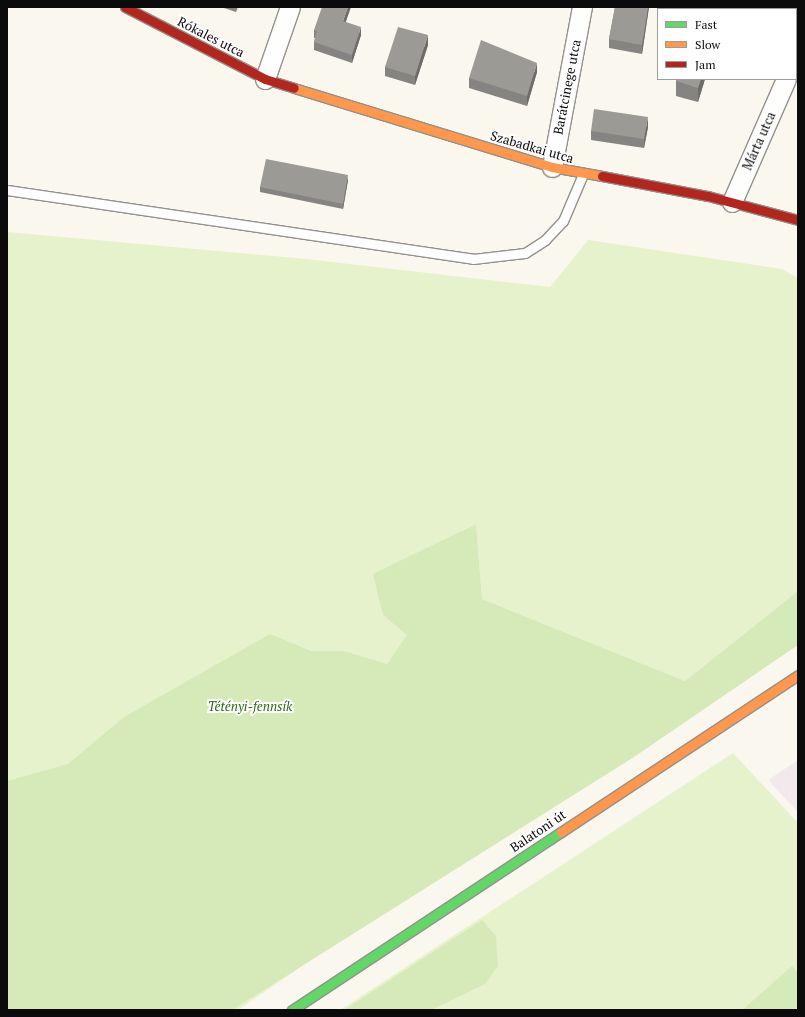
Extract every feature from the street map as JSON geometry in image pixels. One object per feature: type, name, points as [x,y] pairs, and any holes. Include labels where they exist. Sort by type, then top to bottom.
[{"type":"street","name":"Rókales utca","points":[[124,7],[265,79]]},
{"type":"street","points":[[265,79],[290,7]]},
{"type":"street","name":"Barátcinege utca","points":[[552,167],[582,7]]},
{"type":"street","name":"Szabadkai utca","points":[[265,79],[552,167],[732,202],[798,220]]},
{"type":"street","name":"Márta utca","points":[[732,202],[786,80]]},
{"type":"street","name":"Balatoni út","points":[[292,1010],[798,675]]},
{"type":"lane","points":[[7,190],[473,260],[525,253],[546,240],[563,221],[583,174]]},
{"type":"shaded area","points":[[798,760],[798,812],[768,780]]},
{"type":"green space","name":"Tétényi-fennsík","points":[[7,232],[306,259],[550,287],[588,240],[782,269],[798,278],[798,591],[685,681],[482,599],[476,524],[462,530],[471,605],[429,879],[238,1010],[7,1010]]},
{"type":"green space","points":[[476,524],[482,599],[685,681],[798,591],[798,645],[634,757],[232,1010],[7,1010],[7,781],[68,764],[124,717],[270,634],[311,651],[344,651],[387,664],[407,635],[383,615],[373,574]]},
{"type":"green space","points":[[733,753],[798,823],[798,1010],[340,1010]]},
{"type":"green space","points":[[482,920],[496,936],[498,966],[485,984],[431,1010],[344,1010]]},
{"type":"green space","points":[[792,966],[798,972],[798,1010],[742,1010]]},
{"type":"building","points":[[322,7],[348,7],[343,21],[361,27],[352,55],[314,42],[317,31],[314,30]]},
{"type":"building","points":[[615,7],[648,7],[642,45],[609,39]]},
{"type":"building","points":[[672,7],[721,7],[721,8]]},
{"type":"building","points":[[398,27],[428,35],[415,76],[385,67]]},
{"type":"building","points":[[481,40],[537,63],[527,96],[469,78]]},
{"type":"building","points":[[676,80],[701,80],[698,88]]},
{"type":"building","points":[[594,109],[648,117],[644,139],[591,131]]},
{"type":"building","points":[[266,159],[348,175],[343,204],[260,187]]},
{"type":"traffic: fast","points":[[292,1010],[561,832]]},
{"type":"traffic: slow","points":[[294,88],[552,167],[602,176]]},
{"type":"traffic: slow","points":[[561,832],[798,675]]},
{"type":"traffic: jam","points":[[125,7],[265,79],[294,88]]},
{"type":"traffic: jam","points":[[602,176],[708,196],[798,220]]}]
